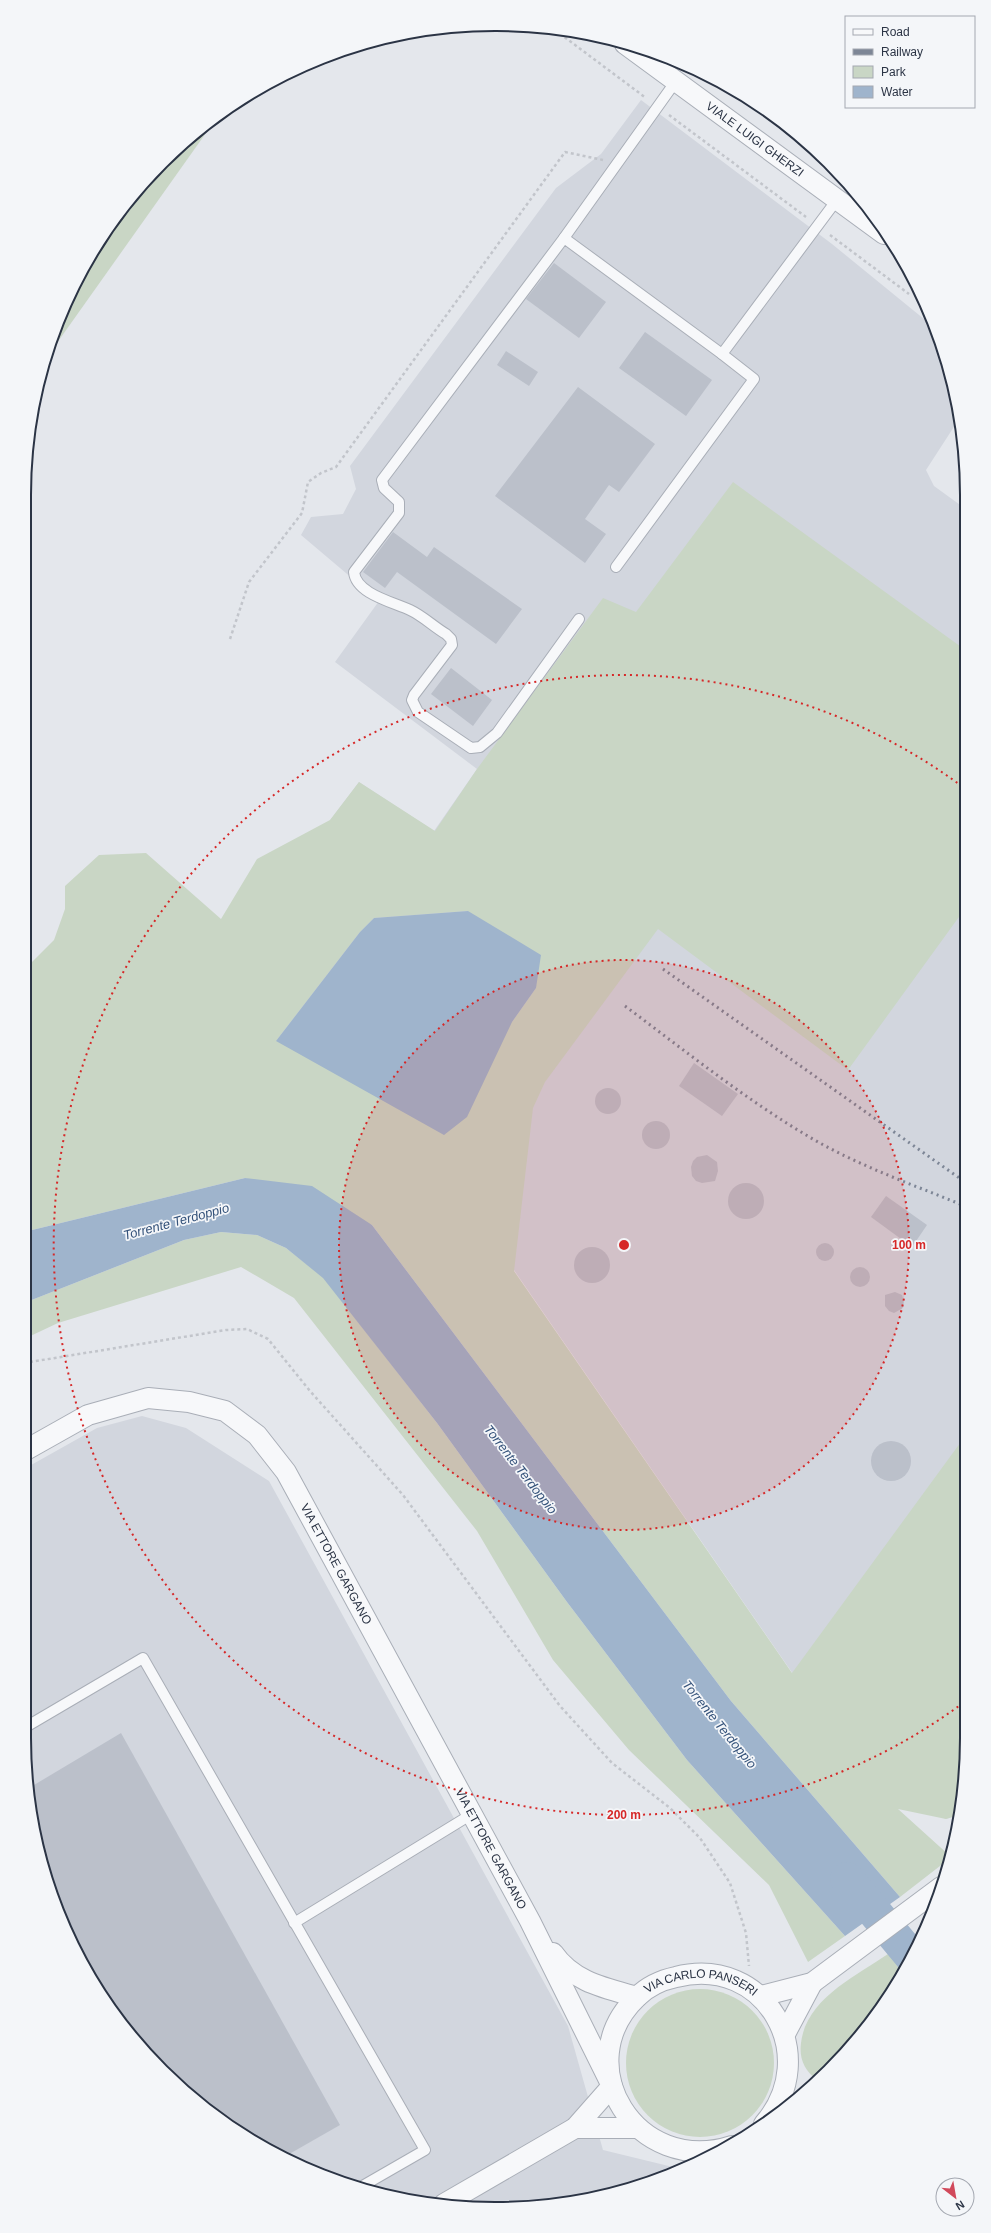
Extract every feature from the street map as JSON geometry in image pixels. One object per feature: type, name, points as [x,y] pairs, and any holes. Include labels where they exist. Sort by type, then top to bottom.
[{"type":"street","name":"VIALE LUIGI GHERZI","points":[[639,54],[839,197],[870,221]]},
{"type":"street","name":"VIA ETTORE GARGANO","points":[[31,1447],[88,1415],[148,1398],[189,1402],[225,1411],[257,1435],[286,1472],[530,1921],[612,2086]]},
{"type":"street","points":[[785,2034],[812,1983],[933,1893]]},
{"type":"street","name":"VIA ETTORE GARGANO","points":[[530,1921],[561,1965],[590,1984],[637,1997]]},
{"type":"street","name":"VIA CARLO PANSERI","points":[[706,2151],[686,2152],[660,2144],[637,2128],[622,2109],[612,2086],[609,2062],[612,2038],[622,2016],[637,1997],[663,1980],[693,1972],[724,1976],[756,1992],[775,2014],[785,2034],[792,2094]]},
{"type":"street","points":[[756,1992],[812,1983]]},
{"type":"street","points":[[451,2200],[575,2128],[612,2086]]},
{"type":"street","points":[[575,2128],[637,2128]]},
{"type":"lane","points":[[579,619],[497,733],[480,747],[471,748],[418,712],[412,700],[452,645],[451,639],[410,610],[387,603],[360,585],[355,580],[354,572],[399,513],[399,502],[384,488],[382,480],[564,238],[676,81]]},
{"type":"lane","points":[[722,354],[839,197]]},
{"type":"lane","points":[[564,238],[754,379],[616,567]]},
{"type":"lane","points":[[31,1724],[142,1658],[425,2150],[367,2183]]},
{"type":"lane","points":[[294,1923],[472,1814]]},
{"type":"path","points":[[563,36],[909,294]]},
{"type":"path","points":[[230,639],[249,582],[302,513],[308,482],[320,473],[336,467],[565,152],[617,163]]},
{"type":"path","points":[[31,1362],[226,1330],[247,1329],[268,1339],[310,1391],[403,1495],[560,1706],[612,1763],[670,1808],[700,1838],[730,1883],[746,1933],[756,1992]]},
{"type":"shaded area","points":[[641,100],[832,244],[926,321],[944,375],[951,405],[954,426],[926,470],[934,486],[960,505],[960,1738],[959,1768],[953,1817],[946,1819],[869,1784],[514,1270],[178,1022],[359,782],[434,831],[477,769],[335,662],[379,601],[301,535],[311,517],[343,514],[356,489],[350,466],[556,188],[601,154]]},
{"type":"shaded area","points":[[142,1416],[186,1428],[269,1481],[568,2026],[603,2150],[673,2167],[616,2186],[586,2193],[526,2201],[465,2201],[405,2193],[375,2186],[318,2167],[263,2140],[237,2124],[189,2087],[146,2044],[127,2020],[109,1996],[93,1970],[66,1915],[47,1858],[40,1828],[32,1768],[31,1465],[97,1428]]},
{"type":"green space","points":[[207,132],[57,343],[66,318],[79,290],[109,237],[146,189],[189,146]]},
{"type":"green space","points":[[733,482],[960,646],[960,916],[848,1070],[658,929],[545,1082],[533,1108],[514,1271],[792,1673],[960,1443],[960,1738],[956,1798],[953,1817],[946,1819],[898,1809],[945,1852],[942,1864],[900,1897],[731,1701],[372,1225],[245,1178],[31,1230],[31,963],[54,940],[65,909],[65,886],[99,855],[146,853],[221,919],[257,859],[330,820],[359,782],[435,831],[477,769],[603,598],[636,612]],"holes":[[[468,911],[536,988],[512,1022],[276,1041],[360,932],[374,918]]]},
{"type":"green space","points":[[221,1232],[257,1235],[286,1248],[323,1277],[437,1423],[567,1602],[687,1760],[845,1936],[808,1962],[769,1885],[629,1750],[553,1660],[477,1531],[294,1298],[241,1267],[58,1323],[31,1336],[31,1300],[184,1240]]},
{"type":"green space","points":[[888,1954],[899,1967],[882,1996],[845,2044],[813,2077],[803,2063],[801,2054],[801,2043],[805,2027],[812,2014],[822,2001],[848,1980]]},
{"type":"green space","points":[[700,1989],[714,1991],[735,1998],[747,2006],[757,2016],[768,2035],[774,2063],[772,2077],[765,2098],[757,2110],[747,2120],[728,2131],[700,2137],[686,2135],[665,2128],[653,2120],[643,2110],[632,2091],[626,2063],[628,2049],[635,2028],[643,2016],[653,2006],[672,1995]]},
{"type":"water","points":[[468,911],[541,955],[536,988],[512,1022],[467,1117],[444,1135],[276,1041],[360,932],[374,918]]},
{"type":"water","points":[[245,1178],[312,1186],[372,1225],[731,1701],[900,1897],[845,1936],[687,1760],[567,1602],[437,1423],[323,1278],[286,1248],[257,1235],[221,1232],[184,1240],[31,1300],[31,1230]]},
{"type":"water","points":[[914,1935],[915,1936],[899,1967],[888,1954]]},
{"type":"building","points":[[554,263],[606,302],[579,338],[526,299]]},
{"type":"building","points":[[645,332],[712,380],[686,416],[619,368]]},
{"type":"building","points":[[506,351],[538,372],[529,386],[497,365]]},
{"type":"building","points":[[578,387],[655,444],[619,492],[609,485],[585,519],[606,534],[585,563],[495,496]]},
{"type":"building","points":[[393,532],[427,557],[434,547],[522,609],[496,644],[397,572],[385,588],[363,572]]},
{"type":"building","points":[[451,668],[492,700],[473,726],[431,694]]},
{"type":"building","points":[[694,1063],[738,1094],[722,1116],[679,1086]]},
{"type":"building","points":[[608,1088],[617,1092],[621,1101],[617,1110],[608,1114],[599,1110],[595,1101],[599,1092]]},
{"type":"building","points":[[656,1121],[666,1125],[670,1135],[666,1145],[656,1149],[646,1145],[642,1135],[646,1125]]},
{"type":"building","points":[[707,1155],[717,1162],[718,1171],[715,1181],[702,1183],[696,1181],[692,1176],[691,1167],[693,1161],[697,1157]]},
{"type":"building","points":[[746,1183],[756,1186],[761,1191],[764,1201],[761,1211],[756,1216],[746,1219],[736,1216],[731,1211],[728,1201],[731,1191],[736,1186]]},
{"type":"building","points":[[886,1196],[927,1225],[912,1247],[871,1217]]},
{"type":"building","points":[[821,1243],[829,1243],[834,1248],[832,1259],[829,1261],[821,1261],[816,1256],[816,1248]]},
{"type":"building","points":[[596,1247],[605,1252],[609,1258],[609,1272],[605,1278],[596,1283],[588,1283],[579,1278],[575,1272],[574,1261],[579,1252],[585,1248]]},
{"type":"building","points":[[860,1267],[867,1270],[870,1277],[867,1284],[860,1287],[853,1284],[850,1277],[853,1270]]},
{"type":"building","points":[[895,1292],[902,1295],[904,1302],[903,1308],[894,1313],[889,1311],[885,1306],[885,1295]]},
{"type":"building","points":[[887,1441],[895,1441],[902,1444],[908,1450],[911,1461],[908,1472],[902,1478],[895,1481],[887,1481],[880,1478],[874,1472],[871,1465],[871,1457],[874,1450],[880,1444]]},
{"type":"building","points":[[121,1733],[340,2125],[290,2154],[237,2124],[213,2106],[189,2087],[146,2044],[109,1996],[93,1970],[66,1915],[47,1858],[40,1828],[34,1785]]},
{"type":"waterway","name":"Torrente Terdoppio","points":[[847,1879],[908,1952]]},
{"type":"railway","points":[[663,969],[960,1178]]},
{"type":"railway","points":[[625,1006],[768,1111],[818,1142],[872,1168],[960,1204]]}]
